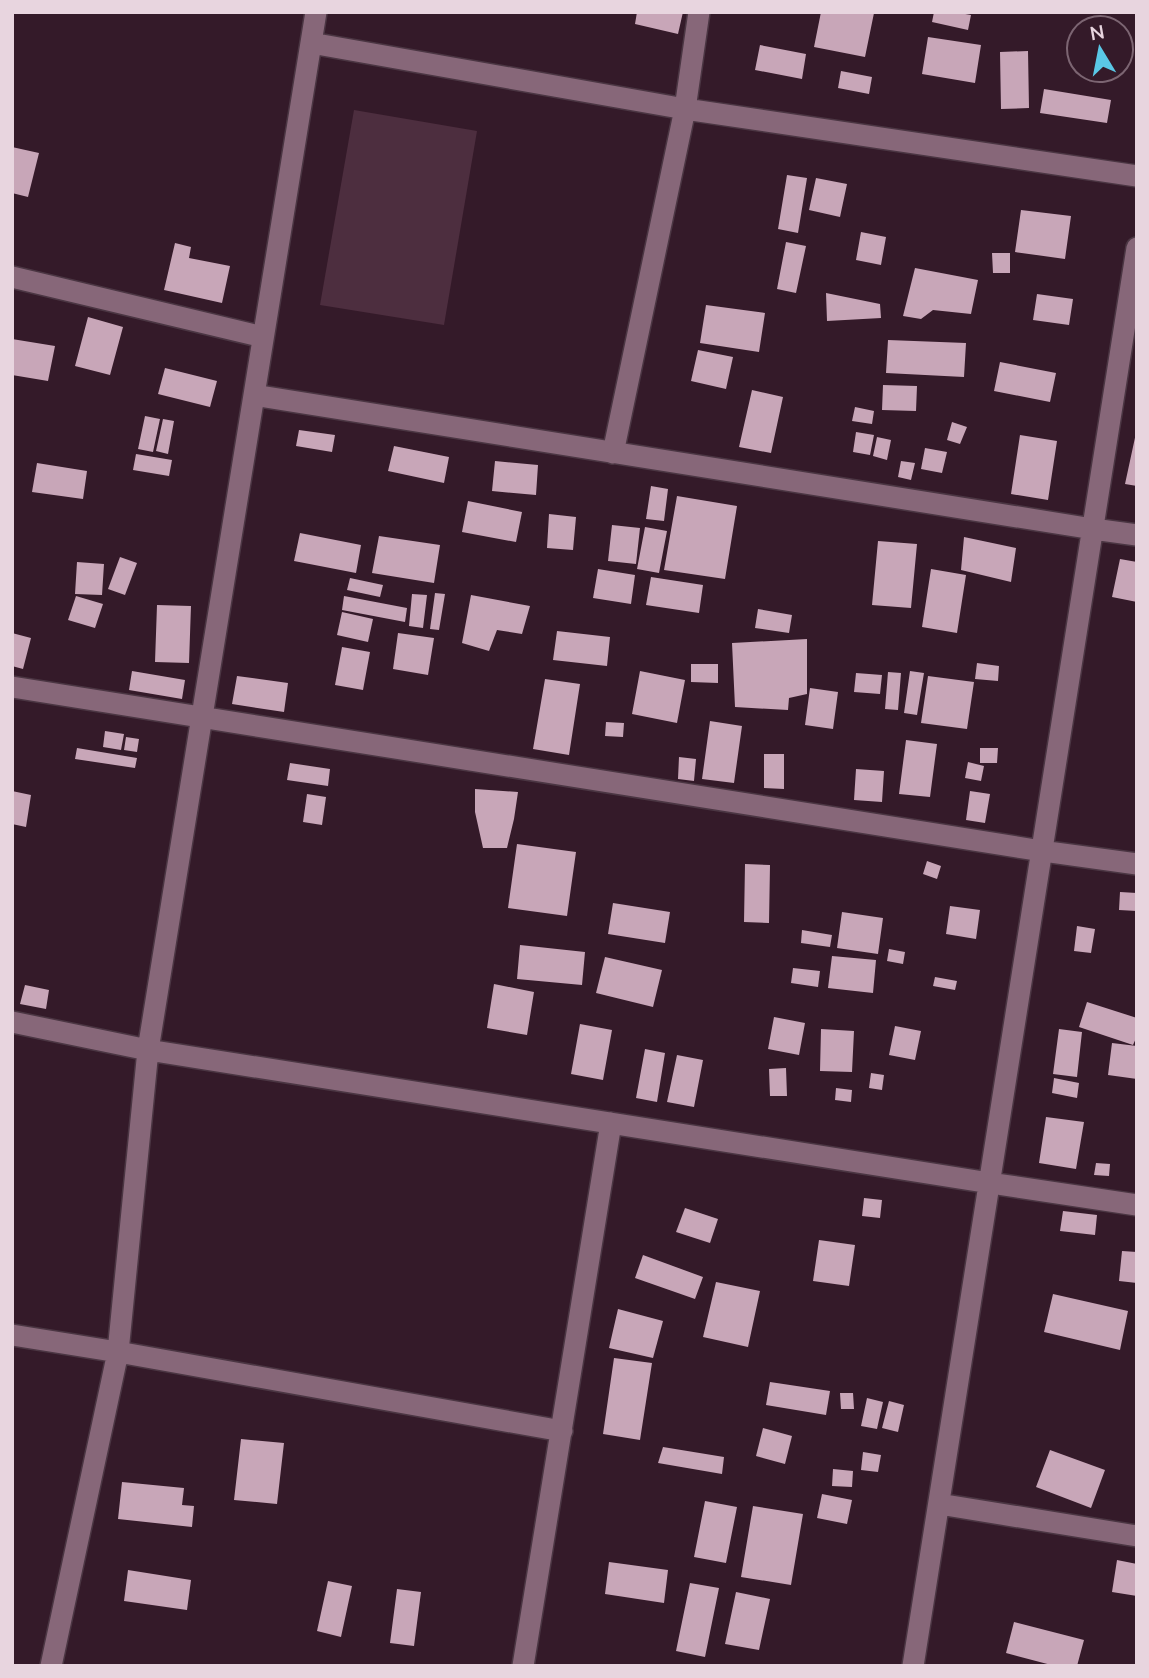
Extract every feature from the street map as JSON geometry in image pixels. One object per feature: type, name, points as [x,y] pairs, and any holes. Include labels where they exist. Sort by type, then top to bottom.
[{"type":"street","points":[[51,1666],[118,1352],[148,1050],[316,12]]},
{"type":"street","points":[[614,453],[685,109],[699,12]]},
{"type":"street","points":[[311,43],[685,109],[1137,176]]},
{"type":"street","points":[[913,1666],[1137,248]]},
{"type":"street","points":[[12,277],[263,337]]},
{"type":"street","points":[[254,395],[1137,535]]},
{"type":"street","points":[[12,687],[1137,864]]},
{"type":"street","points":[[12,1022],[148,1050],[1137,1205]]},
{"type":"street","points":[[523,1666],[611,1123]]},
{"type":"street","points":[[12,1335],[562,1432]]},
{"type":"street","points":[[939,1504],[1137,1535]]},
{"type":"shaded area","points":[[354,110],[477,131],[444,325],[320,305]]},
{"type":"building","points":[[637,12],[683,12],[678,34],[635,24]]},
{"type":"building","points":[[821,12],[874,13],[865,57],[814,47]]},
{"type":"building","points":[[934,12],[971,15],[968,30],[932,22]]},
{"type":"building","points":[[928,37],[981,45],[975,83],[922,74]]},
{"type":"building","points":[[760,45],[806,54],[802,79],[755,70]]},
{"type":"building","points":[[1028,51],[1029,108],[1001,109],[1000,52]]},
{"type":"building","points":[[841,71],[872,77],[869,94],[838,88]]},
{"type":"building","points":[[1044,89],[1111,100],[1107,123],[1040,113]]},
{"type":"building","points":[[12,147],[39,153],[28,197],[12,193]]},
{"type":"building","points":[[787,175],[807,178],[798,233],[778,229]]},
{"type":"building","points":[[816,178],[847,184],[840,217],[809,210]]},
{"type":"building","points":[[1021,210],[1071,216],[1065,259],[1015,252]]},
{"type":"building","points":[[861,232],[886,237],[881,265],[856,260]]},
{"type":"building","points":[[786,242],[806,246],[796,293],[777,289]]},
{"type":"building","points":[[175,243],[191,247],[189,258],[230,266],[222,303],[164,290]]},
{"type":"building","points":[[992,253],[1010,253],[1010,273],[993,273]]},
{"type":"building","points":[[915,268],[978,280],[971,314],[933,310],[921,319],[903,316]]},
{"type":"building","points":[[826,293],[880,304],[881,318],[827,321]]},
{"type":"building","points":[[1037,294],[1073,299],[1069,325],[1033,320]]},
{"type":"building","points":[[706,305],[765,313],[759,352],[700,343]]},
{"type":"building","points":[[88,317],[123,327],[110,375],[75,366]]},
{"type":"building","points":[[12,339],[55,346],[48,381],[12,375]]},
{"type":"building","points":[[888,340],[966,343],[964,377],[886,373]]},
{"type":"building","points":[[698,350],[733,357],[726,389],[691,381]]},
{"type":"building","points":[[1000,362],[1056,373],[1050,402],[994,391]]},
{"type":"building","points":[[165,368],[217,381],[210,407],[158,394]]},
{"type":"building","points":[[883,385],[917,386],[916,411],[882,410]]},
{"type":"building","points":[[752,390],[783,397],[771,453],[739,447]]},
{"type":"building","points":[[855,407],[874,411],[872,424],[852,421]]},
{"type":"building","points":[[145,416],[160,419],[153,452],[138,449]]},
{"type":"building","points":[[163,419],[174,421],[168,454],[156,451]]},
{"type":"building","points":[[952,422],[967,427],[960,444],[947,440]]},
{"type":"building","points":[[299,430],[335,435],[332,452],[296,446]]},
{"type":"building","points":[[856,432],[874,435],[870,455],[853,452]]},
{"type":"building","points":[[1137,433],[1137,486],[1125,484]]},
{"type":"building","points":[[1020,435],[1057,441],[1048,500],[1011,494]]},
{"type":"building","points":[[877,437],[891,440],[887,460],[873,456]]},
{"type":"building","points":[[394,446],[449,457],[444,483],[388,471]]},
{"type":"building","points":[[925,448],[947,452],[942,473],[921,469]]},
{"type":"building","points":[[136,454],[172,460],[169,476],[133,470]]},
{"type":"building","points":[[495,461],[538,465],[536,495],[492,491]]},
{"type":"building","points":[[901,461],[915,463],[911,480],[898,477]]},
{"type":"building","points":[[37,463],[87,471],[83,499],[32,492]]},
{"type":"building","points":[[651,486],[668,489],[664,521],[646,519]]},
{"type":"building","points":[[677,496],[737,506],[725,579],[664,570]]},
{"type":"building","points":[[468,501],[522,512],[516,542],[462,532]]},
{"type":"building","points":[[549,514],[576,517],[573,550],[547,548]]},
{"type":"building","points":[[612,525],[640,528],[636,564],[608,561]]},
{"type":"building","points":[[645,527],[667,531],[659,573],[637,569]]},
{"type":"building","points":[[300,533],[361,545],[356,573],[294,561]]},
{"type":"building","points":[[379,536],[440,545],[434,583],[372,573]]},
{"type":"building","points":[[964,537],[1016,548],[1011,582],[961,570]]},
{"type":"building","points":[[878,541],[917,544],[911,608],[872,605]]},
{"type":"building","points":[[120,557],[137,563],[125,595],[108,589]]},
{"type":"building","points":[[1120,559],[1137,562],[1137,602],[1112,597]]},
{"type":"building","points":[[77,562],[104,564],[102,595],[75,594]]},
{"type":"building","points":[[598,569],[635,575],[631,604],[593,598]]},
{"type":"building","points":[[931,569],[966,575],[957,633],[922,627]]},
{"type":"building","points":[[651,577],[703,585],[699,613],[646,605]]},
{"type":"building","points":[[350,578],[383,585],[380,597],[347,590]]},
{"type":"building","points":[[435,593],[445,594],[439,630],[430,629]]},
{"type":"building","points":[[412,594],[427,595],[423,628],[409,626]]},
{"type":"building","points":[[471,595],[530,606],[522,634],[497,630],[489,651],[462,643]]},
{"type":"building","points":[[76,596],[103,604],[95,628],[68,620]]},
{"type":"building","points":[[344,596],[407,608],[405,622],[342,610]]},
{"type":"building","points":[[157,605],[191,606],[189,663],[155,662]]},
{"type":"building","points":[[758,609],[792,615],[789,633],[755,628]]},
{"type":"building","points":[[342,612],[373,619],[368,642],[337,635]]},
{"type":"building","points":[[557,631],[610,637],[607,666],[553,660]]},
{"type":"building","points":[[12,633],[31,638],[23,669],[12,666]]},
{"type":"building","points":[[398,633],[434,638],[428,675],[393,669]]},
{"type":"building","points":[[807,639],[807,694],[789,698],[788,710],[735,707],[732,643]]},
{"type":"building","points":[[342,647],[370,652],[363,690],[335,685]]},
{"type":"building","points":[[977,663],[999,666],[998,681],[975,679]]},
{"type":"building","points":[[691,664],[718,664],[718,683],[691,682]]},
{"type":"building","points":[[132,671],[185,680],[182,699],[129,690]]},
{"type":"building","points":[[640,671],[685,680],[677,723],[632,714]]},
{"type":"building","points":[[910,671],[924,673],[917,715],[904,713]]},
{"type":"building","points":[[888,672],[901,673],[898,710],[885,709]]},
{"type":"building","points":[[856,673],[882,675],[880,694],[854,692]]},
{"type":"building","points":[[237,676],[288,683],[284,712],[232,704]]},
{"type":"building","points":[[928,676],[974,682],[967,729],[921,723]]},
{"type":"building","points":[[545,679],[580,684],[569,755],[533,749]]},
{"type":"building","points":[[810,688],[838,692],[833,729],[805,725]]},
{"type":"building","points":[[710,721],[742,726],[734,783],[702,779]]},
{"type":"building","points":[[606,722],[624,723],[623,737],[605,736]]},
{"type":"building","points":[[105,731],[124,734],[121,750],[103,747]]},
{"type":"building","points":[[126,737],[139,739],[137,752],[124,750]]},
{"type":"building","points":[[906,740],[937,744],[930,797],[899,794]]},
{"type":"building","points":[[77,748],[137,758],[135,768],[75,759]]},
{"type":"building","points":[[980,748],[998,748],[997,763],[980,763]]},
{"type":"building","points":[[764,754],[784,754],[784,789],[764,788]]},
{"type":"building","points":[[679,757],[696,759],[694,781],[678,779]]},
{"type":"building","points":[[968,762],[984,766],[981,781],[965,778]]},
{"type":"building","points":[[290,763],[330,769],[328,786],[287,780]]},
{"type":"building","points":[[856,769],[884,771],[882,802],[854,800]]},
{"type":"building","points":[[475,789],[518,792],[507,848],[483,848],[475,812]]},
{"type":"building","points":[[12,791],[31,795],[26,827],[12,824]]},
{"type":"building","points":[[970,791],[990,794],[985,823],[966,820]]},
{"type":"building","points":[[307,794],[326,797],[322,825],[303,822]]},
{"type":"building","points":[[517,844],[576,852],[567,916],[508,908]]},
{"type":"building","points":[[927,861],[941,866],[937,879],[923,874]]},
{"type":"building","points":[[745,864],[770,865],[769,923],[744,922]]},
{"type":"building","points":[[1120,892],[1137,893],[1137,911],[1119,910]]},
{"type":"building","points":[[613,903],[670,912],[665,943],[608,934]]},
{"type":"building","points":[[950,906],[980,910],[976,939],[946,934]]},
{"type":"building","points":[[842,912],[883,918],[878,954],[837,948]]},
{"type":"building","points":[[1077,926],[1095,929],[1091,953],[1074,951]]},
{"type":"building","points":[[802,930],[832,935],[830,947],[801,943]]},
{"type":"building","points":[[520,945],[585,952],[582,985],[517,979]]},
{"type":"building","points":[[889,949],[905,952],[903,964],[887,961]]},
{"type":"building","points":[[832,956],[876,960],[873,993],[828,988]]},
{"type":"building","points":[[605,957],[662,970],[653,1007],[596,993]]},
{"type":"building","points":[[793,968],[820,971],[818,987],[791,983]]},
{"type":"building","points":[[935,977],[957,981],[955,990],[933,986]]},
{"type":"building","points":[[494,984],[534,992],[527,1035],[487,1028]]},
{"type":"building","points":[[25,985],[49,990],[46,1009],[20,1004]]},
{"type":"building","points":[[1087,1002],[1137,1018],[1137,1036],[1133,1045],[1079,1027]]},
{"type":"building","points":[[774,1017],[805,1023],[799,1055],[768,1049]]},
{"type":"building","points":[[580,1024],[612,1030],[603,1080],[571,1074]]},
{"type":"building","points":[[895,1026],[921,1031],[915,1060],[889,1055]]},
{"type":"building","points":[[821,1029],[854,1031],[852,1072],[820,1071]]},
{"type":"building","points":[[1059,1029],[1082,1032],[1077,1077],[1053,1074]]},
{"type":"building","points":[[1112,1043],[1137,1046],[1137,1079],[1108,1075]]},
{"type":"building","points":[[645,1049],[665,1053],[657,1102],[636,1098]]},
{"type":"building","points":[[677,1055],[703,1060],[694,1107],[667,1102]]},
{"type":"building","points":[[786,1068],[787,1096],[770,1096],[769,1069]]},
{"type":"building","points":[[871,1073],[884,1075],[882,1090],[869,1088]]},
{"type":"building","points":[[1054,1078],[1079,1083],[1077,1098],[1052,1093]]},
{"type":"building","points":[[836,1088],[852,1090],[851,1102],[835,1100]]},
{"type":"building","points":[[1046,1117],[1084,1122],[1076,1169],[1039,1163]]},
{"type":"building","points":[[1096,1163],[1110,1164],[1109,1176],[1094,1175]]},
{"type":"building","points":[[864,1198],[882,1200],[880,1218],[862,1216]]},
{"type":"building","points":[[685,1208],[718,1219],[710,1243],[676,1232]]},
{"type":"building","points":[[1063,1211],[1097,1215],[1095,1235],[1060,1231]]},
{"type":"building","points":[[819,1240],[855,1245],[849,1286],[813,1281]]},
{"type":"building","points":[[1122,1251],[1137,1252],[1137,1283],[1119,1281]]},
{"type":"building","points":[[643,1255],[703,1277],[695,1299],[635,1278]]},
{"type":"building","points":[[716,1282],[760,1291],[748,1347],[703,1337]]},
{"type":"building","points":[[1053,1294],[1128,1311],[1120,1350],[1044,1332]]},
{"type":"building","points":[[618,1309],[663,1321],[653,1358],[609,1348]]},
{"type":"building","points":[[614,1358],[652,1363],[640,1440],[603,1434]]},
{"type":"building","points":[[770,1382],[830,1391],[826,1415],[766,1405]]},
{"type":"building","points":[[840,1393],[853,1393],[854,1409],[841,1409]]},
{"type":"building","points":[[867,1398],[883,1402],[877,1429],[861,1426]]},
{"type":"building","points":[[889,1401],[904,1405],[898,1432],[882,1428]]},
{"type":"building","points":[[763,1428],[792,1436],[785,1464],[756,1456]]},
{"type":"building","points":[[241,1439],[284,1443],[277,1504],[234,1500]]},
{"type":"building","points":[[663,1447],[724,1457],[722,1474],[658,1463]]},
{"type":"building","points":[[1050,1450],[1105,1470],[1091,1508],[1036,1487]]},
{"type":"building","points":[[863,1452],[881,1455],[878,1472],[861,1470]]},
{"type":"building","points":[[833,1469],[853,1471],[852,1487],[832,1486]]},
{"type":"building","points":[[122,1482],[184,1488],[182,1505],[194,1506],[192,1527],[118,1519]]},
{"type":"building","points":[[822,1494],[852,1500],[847,1524],[817,1518]]},
{"type":"building","points":[[705,1501],[737,1507],[726,1563],[694,1557]]},
{"type":"building","points":[[753,1506],[803,1514],[791,1585],[741,1577]]},
{"type":"building","points":[[1117,1560],[1137,1564],[1137,1596],[1112,1592]]},
{"type":"building","points":[[609,1562],[668,1570],[664,1603],[605,1594]]},
{"type":"building","points":[[128,1570],[191,1580],[187,1610],[124,1601]]},
{"type":"building","points":[[328,1581],[352,1586],[341,1637],[317,1631]]},
{"type":"building","points":[[690,1583],[719,1588],[705,1657],[676,1651]]},
{"type":"building","points":[[397,1589],[421,1592],[414,1646],[390,1643]]},
{"type":"building","points":[[736,1592],[770,1599],[759,1650],[725,1644]]},
{"type":"building","points":[[1014,1622],[1084,1640],[1077,1666],[1055,1666],[1006,1653]]}]
